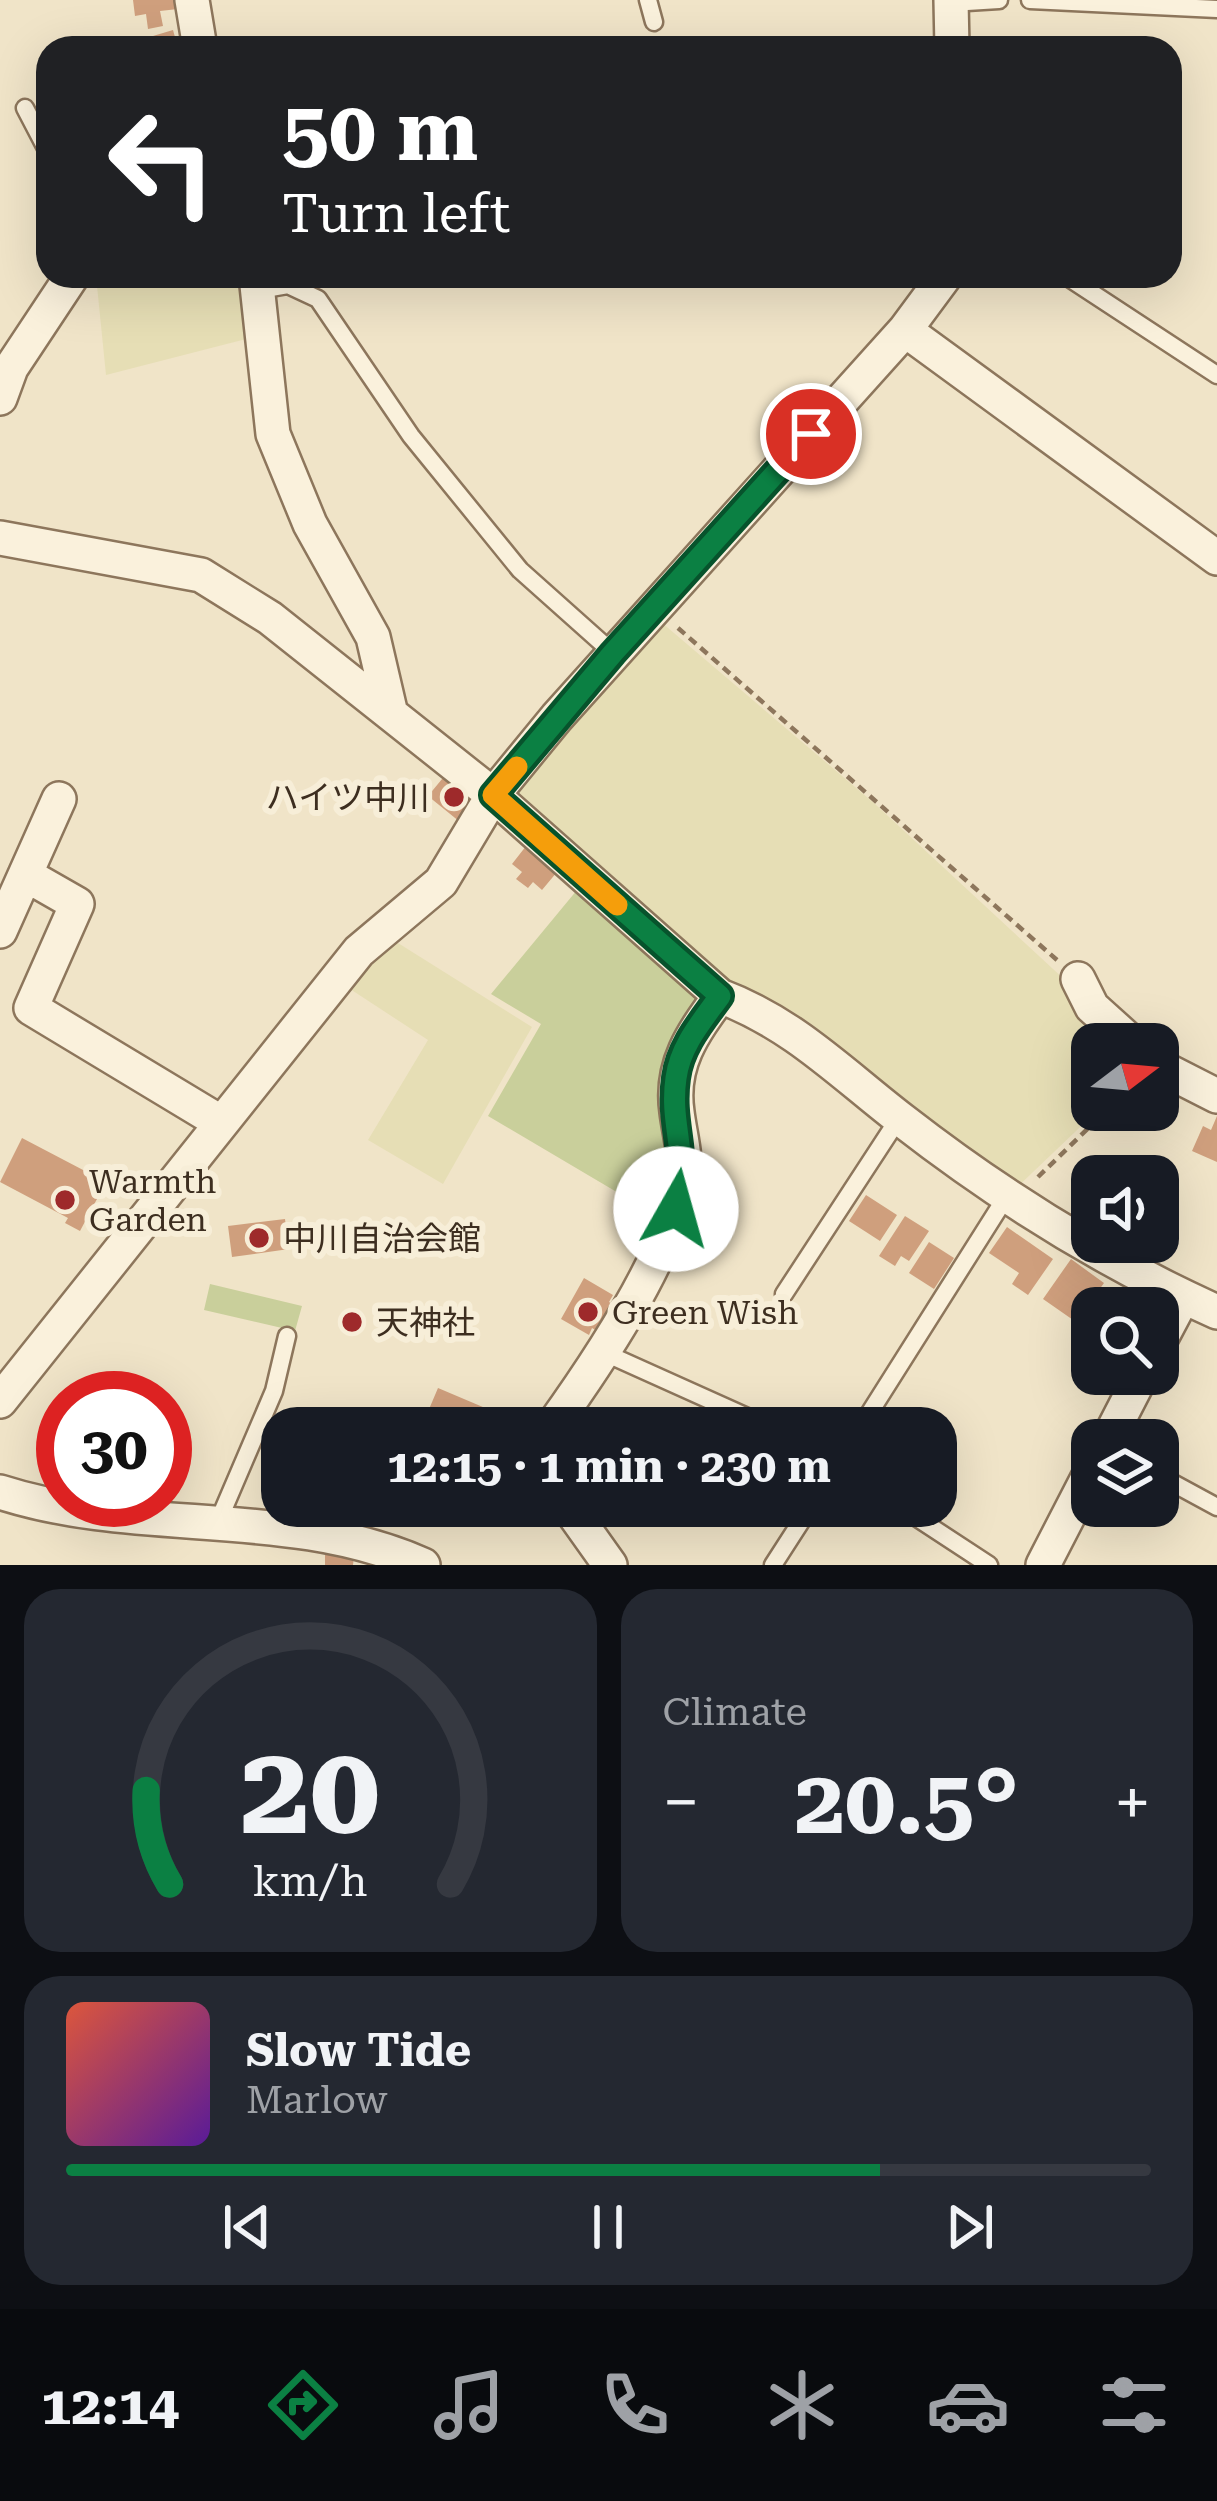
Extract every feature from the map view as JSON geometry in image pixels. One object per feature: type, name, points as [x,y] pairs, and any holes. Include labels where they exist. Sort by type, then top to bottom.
[{"type":"street","points":[[192,0],[198,36]]},
{"type":"street","points":[[952,1],[952,36]]},
{"type":"street","points":[[0,398],[11,368],[64,288]]},
{"type":"street","points":[[258,288],[273,434],[310,524],[373,637],[390,710]]},
{"type":"street","points":[[0,1401],[359,951],[441,882],[493,795],[613,653],[905,330],[936,288]]},
{"type":"street","points":[[905,330],[1216,555]]},
{"type":"street","points":[[0,538],[201,575],[270,618],[493,795],[720,996],[767,1014],[814,1045],[899,1118],[1009,1200],[1135,1276],[1217,1312]]},
{"type":"street","points":[[0,931],[59,799]]},
{"type":"street","points":[[28,877],[77,904],[31,1008],[220,1122]]},
{"type":"street","points":[[1078,979],[1092,1007],[1110,1023]]},
{"type":"street","points":[[566,1407],[605,1353],[676,1209],[685,1155],[676,1077],[686,1042],[720,996]]},
{"type":"street","points":[[1179,1077],[1217,1096]]},
{"type":"street","points":[[1179,1305],[1183,1297]]},
{"type":"street","points":[[0,1492],[153,1521],[321,1531],[384,1557],[423,1565]]},
{"type":"street","points":[[1043,1565],[1071,1511]]},
{"type":"street","points":[[583,1527],[610,1565]]},
{"type":"lane","points":[[648,0],[654,22]]},
{"type":"lane","points":[[952,1],[999,0]]},
{"type":"lane","points":[[1030,0],[1217,9]]},
{"type":"lane","points":[[25,108],[36,129]]},
{"type":"lane","points":[[294,288],[318,299],[411,436],[520,570],[613,653]]},
{"type":"lane","points":[[1084,288],[1217,375]]},
{"type":"lane","points":[[784,1294],[899,1118]]},
{"type":"lane","points":[[874,1407],[1009,1200]]},
{"type":"lane","points":[[218,1522],[274,1391],[287,1336]]},
{"type":"lane","points":[[605,1353],[725,1407]]},
{"type":"lane","points":[[1179,1486],[1217,1507]]},
{"type":"lane","points":[[321,1531],[330,1527]]},
{"type":"lane","points":[[773,1565],[797,1527]]},
{"type":"lane","points":[[931,1527],[989,1565]]},
{"type":"path","points":[[655,608],[1078,979]]},
{"type":"path","points":[[1009,1200],[1085,1131]]},
{"type":"shaded area","points":[[97,288],[248,288],[250,338],[106,375]]},
{"type":"shaded area","points":[[661,622],[875,804],[1079,993],[1105,1023],[1071,1023],[1071,1131],[1076,1131],[1013,1191],[725,982],[516,800],[515,787]]},
{"type":"shaded area","points":[[390,938],[532,1027],[443,1184],[368,1140],[428,1040],[344,985]]},
{"type":"green space","points":[[582,884],[710,997],[673,1104],[664,1220],[488,1116],[541,1024],[491,994]]},
{"type":"green space","points":[[210,1284],[302,1306],[295,1331],[204,1310]]},
{"type":"building","points":[[133,0],[177,0],[178,9],[160,11],[163,26],[148,29],[146,14],[135,16]]},
{"type":"building","name":"ハイツ中川","points":[[447,773],[479,799],[460,822],[428,796]]},
{"type":"building","points":[[530,841],[562,866],[542,890],[533,882],[528,888],[516,879],[522,872],[512,864]]},
{"type":"building","points":[[1217,1116],[1217,1162],[1192,1151],[1203,1126],[1211,1130]]},
{"type":"building","name":"Warmth Garden","points":[[22,1138],[106,1182],[80,1231],[65,1223],[68,1218],[0,1182]]},
{"type":"building","points":[[866,1195],[897,1215],[880,1241],[849,1221]]},
{"type":"building","points":[[905,1216],[929,1231],[909,1261],[901,1256],[895,1266],[879,1256]]},
{"type":"building","points":[[285,1219],[289,1249],[232,1257],[228,1226]]},
{"type":"building","points":[[1007,1227],[1053,1259],[1028,1295],[1012,1284],[1019,1273],[989,1253]]},
{"type":"building","points":[[929,1242],[954,1258],[934,1289],[909,1273]]},
{"type":"building","points":[[1071,1259],[1104,1283],[1101,1287],[1071,1287],[1071,1319],[1043,1299]]},
{"type":"building","name":"Green Wish","points":[[584,1278],[613,1295],[609,1302],[614,1305],[599,1332],[592,1328],[589,1335],[561,1319]]},
{"type":"building","points":[[438,1388],[483,1407],[430,1407]]},
{"type":"building","points":[[325,1554],[354,1556],[353,1565],[325,1565]]},
{"type":"slow traffic","points":[[517,767],[493,795],[617,905]]},
{"type":"place","name":"ハイツ中川","points":[[454,797]]},
{"type":"place","name":"Warmth Garden","points":[[65,1200]]},
{"type":"place","name":"中川自治会館","points":[[259,1238]]},
{"type":"place","name":"Green Wish","points":[[588,1312]]},
{"type":"place","name":"天神社","points":[[352,1322]]},
{"type":"route","points":[[676,1209],[685,1155],[676,1077],[686,1042],[720,996],[493,795],[613,653],[811,434]]}]
